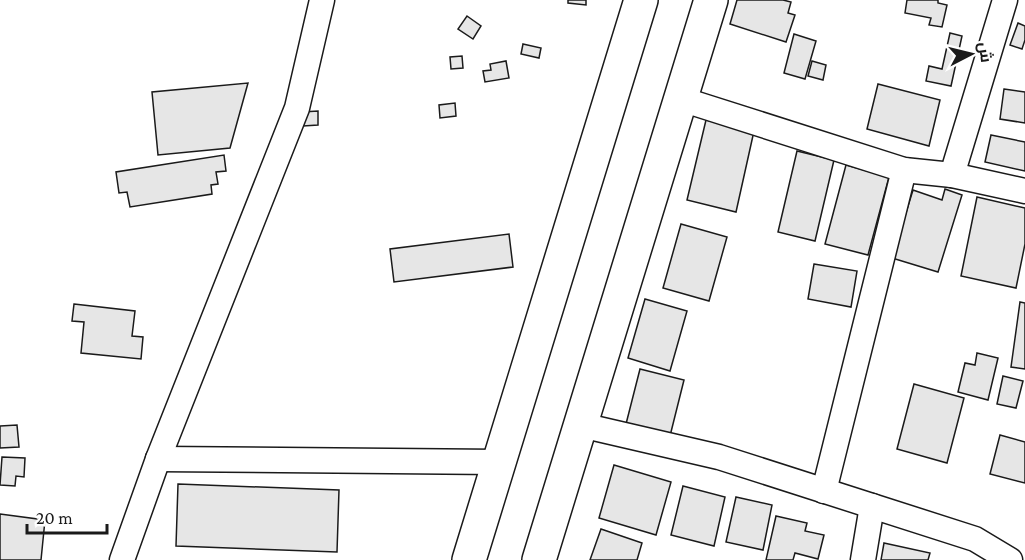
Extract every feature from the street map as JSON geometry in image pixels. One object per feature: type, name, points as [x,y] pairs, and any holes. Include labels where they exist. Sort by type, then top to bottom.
[{"type":"main road","points":[[469,560],[641,0]]},
{"type":"main road","points":[[539,560],[711,0]]},
{"type":"street","points":[[122,560],[158,459],[297,108],[322,0]]},
{"type":"street","points":[[952,176],[1005,0]]},
{"type":"street","points":[[681,99],[904,170],[952,176],[1025,191]]},
{"type":"street","points":[[824,490],[904,170]]},
{"type":"street","points":[[581,425],[719,457],[824,490],[975,539],[1010,560]]},
{"type":"street","points":[[158,459],[499,462]]},
{"type":"street","points":[[863,560],[872,506]]},
{"type":"building","points":[[568,0],[586,0],[586,5],[568,3]]},
{"type":"building","points":[[737,0],[791,2],[788,13],[795,15],[786,42],[730,24]]},
{"type":"building","points":[[907,0],[938,0],[938,3],[947,5],[942,27],[929,25],[931,18],[905,13]]},
{"type":"building","points":[[467,16],[481,26],[473,39],[458,29]]},
{"type":"building","points":[[1018,23],[1025,26],[1025,40],[1022,49],[1010,45]]},
{"type":"building","points":[[950,33],[962,36],[951,86],[926,81],[929,66],[942,69]]},
{"type":"building","points":[[794,34],[816,41],[805,79],[784,73]]},
{"type":"building","points":[[523,44],[541,48],[539,58],[521,54]]},
{"type":"building","points":[[462,56],[463,68],[451,69],[450,57]]},
{"type":"building","points":[[506,61],[509,78],[485,82],[483,71],[491,70],[490,64]]},
{"type":"building","points":[[812,61],[826,65],[823,80],[808,76]]},
{"type":"building","points":[[248,83],[230,148],[158,155],[152,92]]},
{"type":"building","points":[[878,84],[940,100],[929,146],[867,129]]},
{"type":"building","points":[[1004,89],[1025,92],[1025,123],[1000,119]]},
{"type":"building","points":[[455,103],[456,116],[440,118],[439,105]]},
{"type":"building","points":[[318,111],[318,125],[303,126],[302,112]]},
{"type":"building","points":[[706,120],[754,131],[736,212],[687,200]]},
{"type":"building","points":[[991,135],[1025,142],[1025,171],[985,162]]},
{"type":"building","points":[[797,151],[834,160],[815,241],[778,232]]},
{"type":"building","points":[[224,155],[226,171],[216,172],[218,184],[211,185],[212,194],[130,207],[127,192],[119,193],[116,172]]},
{"type":"building","points":[[846,165],[889,177],[868,255],[825,244]]},
{"type":"building","points":[[945,189],[962,195],[938,272],[892,258],[913,190],[942,200]]},
{"type":"building","points":[[977,197],[1025,208],[1025,244],[1016,288],[961,276]]},
{"type":"building","points":[[681,224],[727,237],[709,301],[663,288]]},
{"type":"building","points":[[509,234],[513,267],[394,282],[390,249]]},
{"type":"building","points":[[814,264],[857,271],[851,307],[808,299]]},
{"type":"building","points":[[645,299],[687,311],[670,371],[628,358]]},
{"type":"building","points":[[1020,302],[1025,303],[1025,369],[1011,367]]},
{"type":"building","points":[[74,304],[135,311],[132,336],[143,337],[141,359],[81,353],[84,322],[72,321]]},
{"type":"building","points":[[977,353],[998,358],[988,400],[958,392],[965,363],[975,365]]},
{"type":"building","points":[[640,369],[684,380],[670,436],[626,424]]},
{"type":"building","points":[[1003,376],[1023,381],[1016,408],[997,404]]},
{"type":"building","points":[[914,384],[964,398],[947,463],[897,449]]},
{"type":"building","points":[[17,425],[19,447],[0,448],[0,426]]},
{"type":"building","points":[[1000,435],[1025,442],[1025,483],[990,474]]},
{"type":"building","points":[[2,457],[25,458],[24,477],[16,476],[15,486],[0,485]]},
{"type":"building","points":[[614,465],[671,482],[656,535],[599,518]]},
{"type":"building","points":[[178,484],[339,490],[337,552],[176,546]]},
{"type":"building","points":[[683,486],[725,497],[714,546],[671,535]]},
{"type":"building","points":[[736,497],[772,505],[763,550],[726,542]]},
{"type":"building","points":[[0,514],[45,520],[41,560],[0,560]]},
{"type":"building","points":[[776,516],[807,523],[805,531],[824,535],[818,559],[795,553],[793,560],[766,560]]},
{"type":"building","points":[[601,529],[642,543],[637,560],[590,560]]},
{"type":"building","points":[[884,543],[930,553],[928,560],[881,560]]}]
